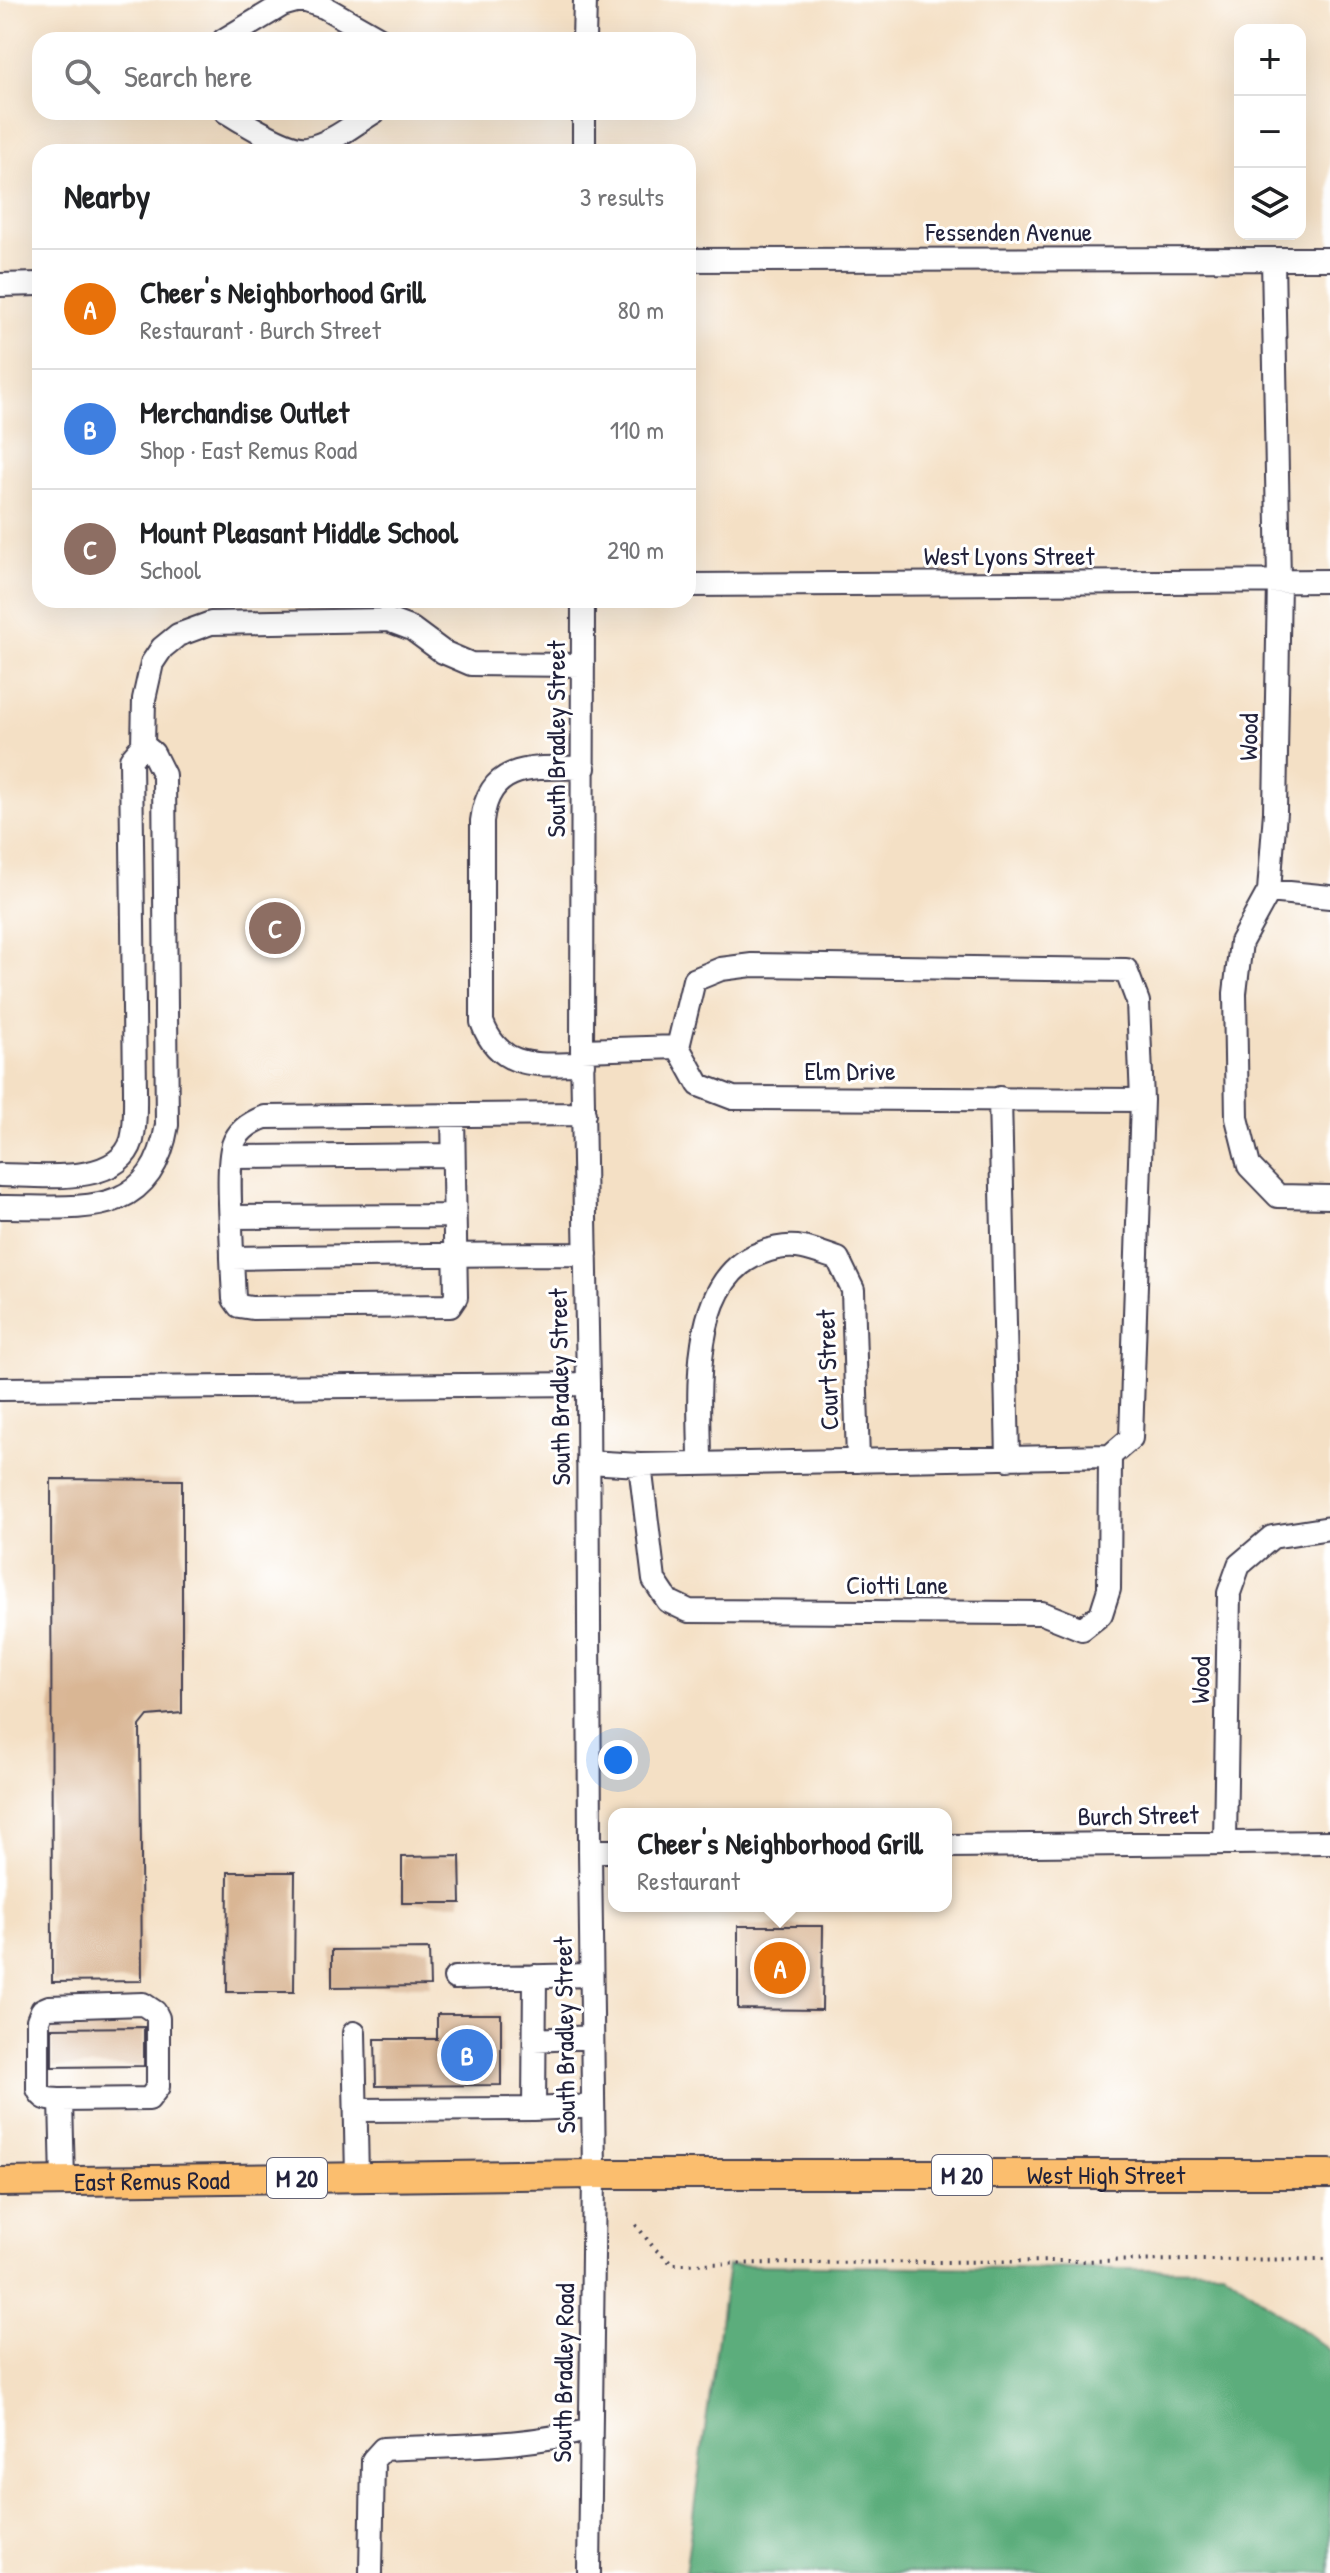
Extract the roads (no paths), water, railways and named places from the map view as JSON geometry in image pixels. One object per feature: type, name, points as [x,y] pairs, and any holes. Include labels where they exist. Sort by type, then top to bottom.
[{"type":"main road","name":"East Remus Road","points":[[0,2182],[594,2174]]},
{"type":"main road","name":"West High Street","points":[[594,2174],[1330,2174]]},
{"type":"street","points":[[237,32],[282,5],[302,0],[324,7],[368,32]]},
{"type":"street","points":[[584,32],[585,0]]},
{"type":"street","points":[[241,120],[288,144]]},
{"type":"street","points":[[318,144],[361,120]]},
{"type":"street","points":[[584,120],[584,144]]},
{"type":"street","name":"Wood","points":[[1273,259],[1279,581],[1275,812],[1269,891],[1241,942],[1235,993],[1237,1118],[1249,1166],[1278,1196],[1330,1197]]},
{"type":"street","name":"Fessenden Avenue","points":[[696,260],[1330,259]]},
{"type":"street","points":[[0,285],[32,284]]},
{"type":"street","name":"West Lyons Street","points":[[696,585],[1330,581]]},
{"type":"street","name":"South Bradley Street","points":[[583,608],[582,1057],[588,1384],[594,2174]]},
{"type":"street","points":[[0,1175],[87,1174],[107,1170],[118,1162],[131,1142],[135,1090],[131,759],[143,745],[144,699],[152,663],[162,648],[178,635],[211,623],[388,620],[412,629],[443,652],[471,664],[583,665]]},
{"type":"street","points":[[0,1207],[91,1206],[117,1201],[147,1179],[164,1144],[167,1099],[164,775],[153,753],[143,745]]},
{"type":"street","points":[[584,768],[526,768],[500,781],[484,804],[482,1022],[487,1035],[501,1052],[514,1061],[678,1047],[694,980],[721,969],[752,965],[1126,970],[1138,1002],[1142,1100],[1131,1438],[1110,1456],[640,1465],[588,1462]]},
{"type":"street","points":[[1269,891],[1330,897]]},
{"type":"street","name":"Elm Drive","points":[[678,1047],[699,1085],[733,1098],[1142,1100]]},
{"type":"street","points":[[1000,1098],[1008,1459]]},
{"type":"street","points":[[453,1115],[456,1297],[450,1306],[239,1306],[234,1299],[232,1258],[232,1157],[233,1144],[244,1128],[265,1117],[453,1115],[584,1114]]},
{"type":"street","points":[[232,1157],[453,1155]]},
{"type":"street","points":[[232,1217],[453,1216]]},
{"type":"street","name":"Court Street","points":[[700,1463],[700,1362],[711,1304],[728,1277],[748,1258],[776,1247],[802,1248],[838,1259],[853,1290],[858,1461]]},
{"type":"street","points":[[232,1258],[586,1254]]},
{"type":"street","points":[[0,1389],[588,1384]]},
{"type":"street","name":"Ciotti Lane","points":[[640,1465],[654,1580],[668,1601],[689,1611],[1042,1613],[1082,1629],[1101,1614],[1109,1589],[1110,1456]]},
{"type":"street","name":"Wood","points":[[1225,1842],[1229,1593],[1239,1565],[1272,1537],[1330,1528]]},
{"type":"street","name":"Burch Street","points":[[952,1846],[1330,1842]]},
{"type":"street","points":[[590,1851],[608,1851]]},
{"type":"street","points":[[455,1978],[591,1975]]},
{"type":"street","points":[[534,2109],[535,1976]]},
{"type":"street","points":[[143,2004],[155,2012],[158,2018],[158,2087],[149,2099],[61,2100],[46,2099],[38,2089],[38,2020],[42,2010],[49,2007],[143,2004]]},
{"type":"street","points":[[354,2033],[357,2177]]},
{"type":"street","points":[[535,2040],[592,2037]]},
{"type":"street","points":[[61,2100],[63,2181]]},
{"type":"street","points":[[356,2110],[593,2106]]},
{"type":"street","name":"South Bradley Road","points":[[589,2573],[594,2174]]},
{"type":"street","points":[[371,2573],[373,2460],[383,2449],[503,2444],[562,2437],[590,2429]]},
{"type":"place","name":"Mount Pleasant Middle School","points":[[275,928]]},
{"type":"place","name":"Cheer's Neighborhood Grill","points":[[780,1968]]},
{"type":"place","name":"Merchandise Outlet","points":[[467,2055]]}]
